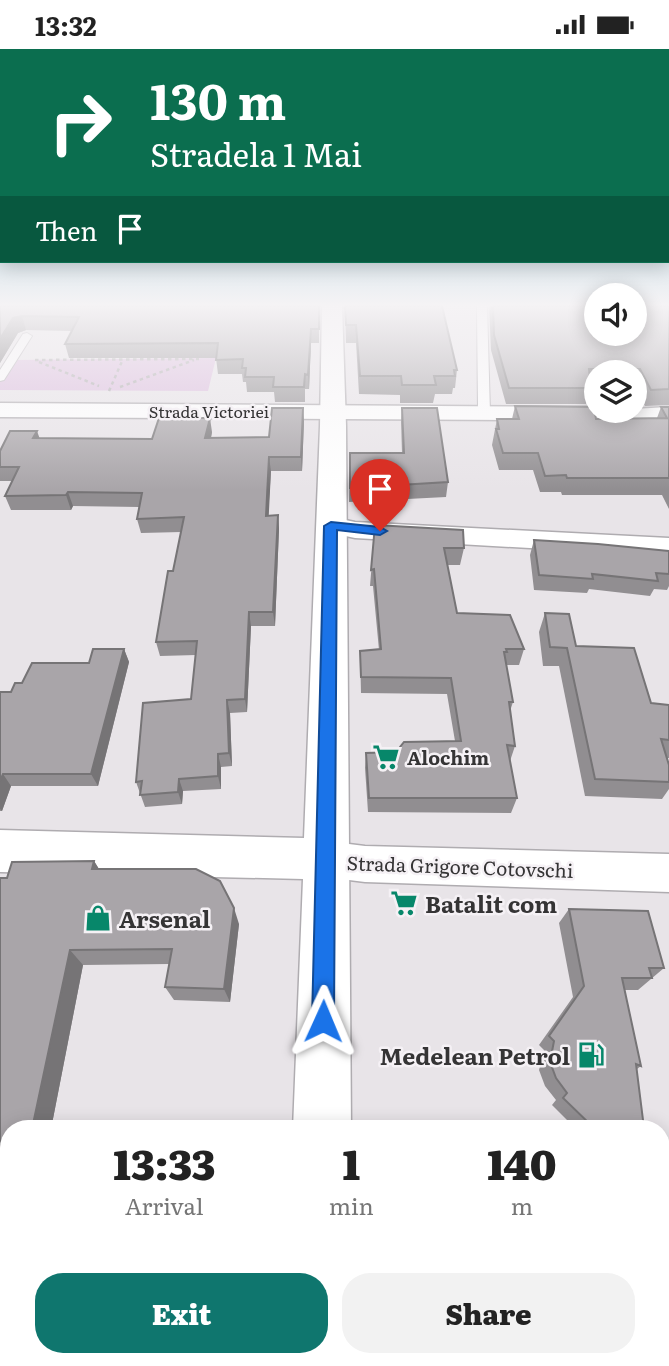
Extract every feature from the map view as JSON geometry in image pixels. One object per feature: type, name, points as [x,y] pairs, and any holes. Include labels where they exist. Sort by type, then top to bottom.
[{"type":"main road","points":[[322,1120],[333,367]]},
{"type":"main road","name":"Strada Grigore Cotovschi","points":[[0,851],[325,859]]},
{"type":"street","name":"Strada Victoriei","points":[[0,410],[669,414]]},
{"type":"street","points":[[331,526],[368,531],[669,547]]},
{"type":"street","name":"Strada Grigore Cotovschi","points":[[325,859],[365,865],[669,873]]},
{"type":"lane","points":[[483,367],[484,413]]},
{"type":"path","points":[[49,367],[109,393],[177,367]]},
{"type":"path","points":[[109,393],[120,367]]},
{"type":"shaded area","points":[[9,367],[214,367],[208,391],[0,390],[0,381]]},
{"type":"building","points":[[308,367],[304,387],[273,387],[274,377],[245,377],[246,368],[242,368]]},
{"type":"building","points":[[359,367],[456,367],[457,370],[454,370],[455,376],[434,376],[436,385],[402,385],[401,376],[360,376]]},
{"type":"building","points":[[503,367],[584,367],[584,388],[509,388]]},
{"type":"building","points":[[647,367],[669,367],[669,389],[651,390],[647,382]]},
{"type":"building","points":[[515,406],[584,407],[584,423],[647,423],[647,418],[667,418],[661,407],[669,407],[669,478],[545,476],[538,453],[503,453],[496,429],[499,429],[497,419],[519,419]]},
{"type":"building","points":[[272,408],[303,408],[301,457],[269,457],[266,516],[278,515],[273,612],[249,612],[245,699],[227,700],[229,753],[218,754],[218,776],[179,779],[178,792],[140,795],[142,781],[136,782],[143,703],[191,699],[197,641],[156,642],[168,571],[173,571],[184,517],[137,519],[142,493],[68,492],[66,495],[5,496],[19,467],[0,467],[0,451],[10,431],[37,431],[33,438],[152,439],[159,418],[210,418],[205,438],[269,437]]},
{"type":"building","points":[[402,408],[437,408],[448,482],[350,488],[350,453],[404,453]]},
{"type":"building","points":[[375,525],[463,530],[464,548],[444,548],[457,613],[510,615],[524,649],[506,649],[507,652],[504,652],[513,702],[509,702],[515,746],[507,745],[517,798],[369,798],[366,753],[396,752],[404,742],[461,741],[451,678],[361,677],[360,651],[381,649],[374,569],[371,570]]},
{"type":"building","points":[[534,540],[669,551],[669,574],[656,573],[658,581],[592,574],[593,579],[539,575]]},
{"type":"building","points":[[545,613],[569,614],[576,646],[634,648],[651,703],[669,705],[669,740],[661,739],[669,765],[669,782],[595,779],[567,648],[550,647]]},
{"type":"building","points":[[93,649],[124,649],[91,774],[3,774],[0,781],[0,692],[11,692],[15,683],[22,683],[32,663],[89,663]]},
{"type":"building","points":[[94,861],[92,869],[196,869],[220,881],[234,908],[224,989],[165,987],[172,949],[70,950],[34,1120],[0,1120],[0,878],[7,878],[12,862]]},
{"type":"building","points":[[569,909],[648,911],[664,968],[649,968],[652,978],[622,978],[641,1066],[636,1064],[643,1120],[586,1120],[563,1098],[567,1093],[556,1078],[550,1062],[554,1041],[549,1036],[584,986]]},
{"type":"place","name":"Alochim","points":[[386,757]]},
{"type":"place","name":"Batalit com","points":[[404,903]]},
{"type":"place","name":"Arsenal","points":[[98,918]]},
{"type":"place","name":"Medelean Petrol","points":[[591,1055]]},
{"type":"route","points":[[323,1021],[331,526],[380,531]]}]
